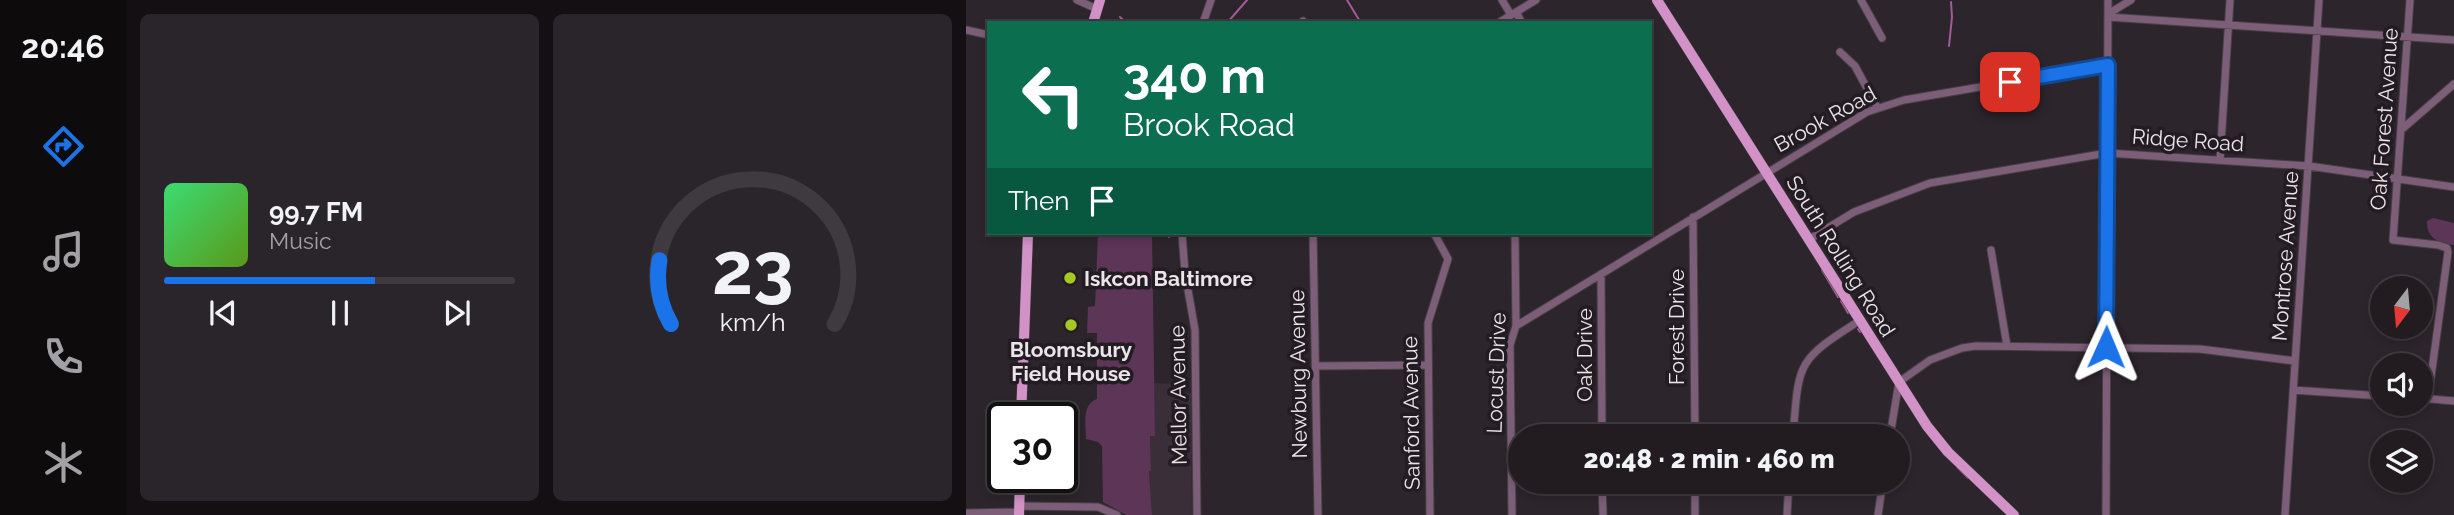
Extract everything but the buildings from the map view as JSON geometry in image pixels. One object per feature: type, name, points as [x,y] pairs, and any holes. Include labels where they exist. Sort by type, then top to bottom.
[{"type":"main road","name":"South Rolling Road","points":[[1657,0],[1859,321],[1942,445],[2010,514]]},
{"type":"main road","points":[[1094,21],[1098,4]]},
{"type":"main road","points":[[1022,402],[1028,235]]},
{"type":"main road","points":[[1019,511],[1020,493]]},
{"type":"street","points":[[1077,0],[1098,4]]},
{"type":"street","points":[[1204,21],[1211,0]]},
{"type":"street","points":[[1502,0],[1520,21]]},
{"type":"street","points":[[1501,21],[1535,0]]},
{"type":"street","points":[[1861,0],[1882,38]]},
{"type":"street","points":[[2106,515],[2108,0]]},
{"type":"street","points":[[2108,15],[2131,0]]},
{"type":"street","points":[[2220,160],[2230,0]]},
{"type":"street","name":"Montrose Avenue","points":[[2285,515],[2319,0]]},
{"type":"street","name":"Oak Forest Avenue","points":[[2410,0],[2393,240],[2447,248],[2431,353]]},
{"type":"street","points":[[2108,15],[2454,40]]},
{"type":"street","points":[[966,30],[987,35]]},
{"type":"street","points":[[1840,52],[1855,66],[1877,107]]},
{"type":"street","name":"Brook Road","points":[[1517,326],[1766,172],[1877,107],[2108,65]]},
{"type":"street","points":[[2401,130],[2454,84]]},
{"type":"street","name":"Ridge Road","points":[[1808,240],[1854,212],[1930,183],[2108,153],[2309,166],[2454,187]]},
{"type":"street","name":"Forest Drive","points":[[1693,217],[1695,424]]},
{"type":"street","name":"Mellor Avenue","points":[[1182,235],[1185,273],[1195,330],[1198,515]]},
{"type":"street","name":"Newburg Avenue","points":[[1313,235],[1318,515]]},
{"type":"street","name":"Sanford Avenue","points":[[1430,515],[1428,323],[1448,259],[1435,235]]},
{"type":"street","name":"Locust Drive","points":[[1511,515],[1510,345],[1517,326],[1515,235]]},
{"type":"street","points":[[1991,250],[2007,346]]},
{"type":"street","name":"Oak Drive","points":[[1601,274],[1602,424]]},
{"type":"street","points":[[1794,424],[1798,380],[1806,361],[1821,345],[1859,321]]},
{"type":"street","points":[[1892,424],[1899,382],[1930,360],[1948,352],[1976,346],[2200,349],[2295,361]]},
{"type":"street","points":[[1316,366],[1428,365]]},
{"type":"street","points":[[2293,390],[2370,395]]},
{"type":"street","points":[[2433,399],[2454,401]]},
{"type":"street","points":[[1602,494],[1603,515]]},
{"type":"street","points":[[1695,494],[1695,515]]},
{"type":"street","points":[[1787,515],[1788,494]]},
{"type":"street","points":[[1878,515],[1881,494]]},
{"type":"street","points":[[966,513],[1098,507],[1117,515]]},
{"type":"shaded area","points":[[2433,218],[2454,223],[2454,245],[2431,236],[2427,221]]},
{"type":"shaded area","points":[[1098,235],[1152,235],[1155,436],[1150,436],[1149,471],[1152,515],[1126,515],[1103,502],[1102,446],[1086,439],[1085,422],[1086,411],[1097,399],[1097,333],[1087,333],[1088,307],[1095,306]]},
{"type":"shaded area","points":[[1154,383],[1174,384],[1175,392],[1191,393],[1192,515],[1152,515],[1149,471],[1150,436],[1155,435]]},
{"type":"waterway","points":[[1229,21],[1247,0]]},
{"type":"waterway","points":[[1347,0],[1360,21]]},
{"type":"waterway","points":[[1949,46],[1951,2]]},
{"type":"waterway","points":[[1120,17],[1124,21]]},
{"type":"waterway","points":[[1822,270],[1838,297]]},
{"type":"waterway","points":[[1841,301],[1848,313]]},
{"type":"waterway","points":[[1957,467],[1968,478]]},
{"type":"place","name":"Iskcon Baltimore","points":[[1070,278]]},
{"type":"place","name":"Bloomsbury Field House","points":[[1071,325]]},
{"type":"route","points":[[2010,82],[2108,65],[2106,347]]}]
